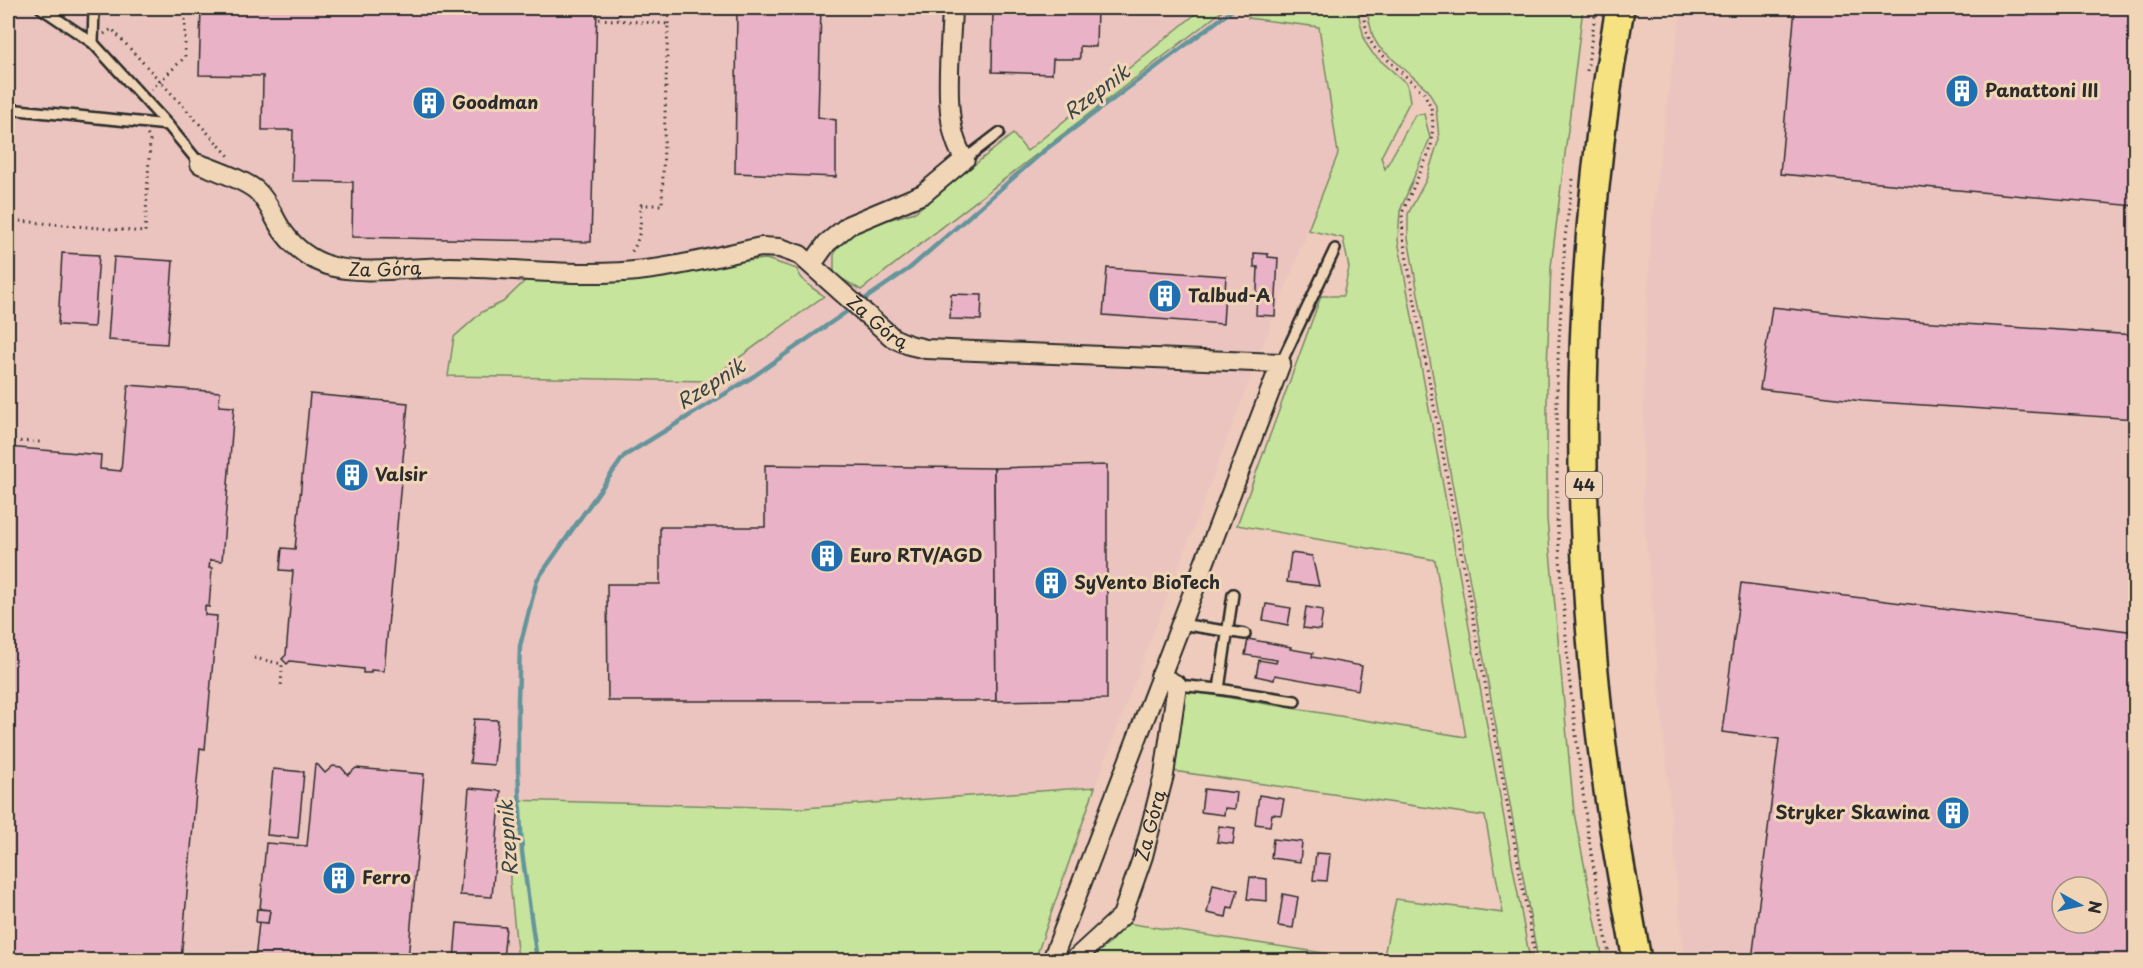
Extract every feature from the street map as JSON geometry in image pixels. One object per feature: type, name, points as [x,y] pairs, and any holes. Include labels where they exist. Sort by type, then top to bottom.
[{"type":"main road","name":"44","points":[[1620,8],[1595,179],[1584,335],[1582,424],[1589,616],[1598,713],[1615,836],[1637,960]]},
{"type":"street","points":[[812,264],[827,243],[849,225],[923,194],[965,159],[954,141],[950,115],[952,8]]},
{"type":"street","name":"Za Górą","points":[[200,164],[256,190],[273,211],[283,232],[303,254],[328,266],[358,270],[450,267],[549,272],[621,272],[646,270],[761,247],[780,248],[800,255],[812,264],[871,316],[892,338],[926,349],[1281,363]]},
{"type":"street","points":[[1052,960],[1281,363]]},
{"type":"street","points":[[1160,676],[1177,685]]},
{"type":"street","name":"Za Górą","points":[[1074,960],[1122,916],[1143,856],[1164,775],[1177,685]]},
{"type":"lane","points":[[41,8],[93,43],[168,124],[200,164]]},
{"type":"lane","points":[[93,8],[93,43]]},
{"type":"lane","points":[[8,109],[168,124]]},
{"type":"lane","points":[[965,159],[999,133]]},
{"type":"lane","points":[[1281,363],[1335,249]]},
{"type":"lane","points":[[1219,689],[1233,594]]},
{"type":"lane","points":[[1180,624],[1245,634]]},
{"type":"lane","points":[[1177,685],[1295,701]]},
{"type":"path","points":[[143,98],[185,57],[185,8]]},
{"type":"path","points":[[618,8],[619,20]]},
{"type":"path","points":[[628,255],[639,238],[641,206],[662,205],[669,8]]},
{"type":"path","points":[[1361,8],[1369,39],[1375,48],[1424,93],[1431,107],[1434,136],[1431,148],[1402,213],[1403,238],[1536,960]]},
{"type":"path","points":[[599,19],[668,24]]},
{"type":"path","points":[[93,43],[112,29],[233,160]]},
{"type":"path","points":[[8,220],[146,232],[150,140],[141,122]]},
{"type":"path","points":[[8,441],[41,442]]},
{"type":"path","points":[[254,658],[282,664],[281,689]]},
{"type":"shaded area","points":[[8,8],[1236,8],[1238,18],[1319,26],[1338,154],[1095,787],[803,808],[510,800],[510,882],[518,960],[8,960]]},
{"type":"shaded area","points":[[1682,8],[2135,8],[2135,960],[1684,960],[1643,505],[1644,357],[1652,218]]},
{"type":"green space","points":[[1203,8],[1226,8],[861,290],[834,274],[834,255],[839,244],[860,228],[915,212],[1013,134],[1027,151]]},
{"type":"green space","points":[[1251,8],[1357,8],[1365,42],[1373,54],[1407,84],[1410,101],[1381,157],[1385,169],[1415,115],[1424,114],[1430,138],[1400,211],[1398,240],[1530,960],[1383,960],[1396,899],[1503,913],[1485,816],[1173,771],[1183,690],[1466,737],[1435,560],[1237,525],[1321,296],[1343,296],[1349,268],[1343,238],[1308,230],[1338,154],[1319,27],[1248,18]]},
{"type":"green space","points":[[1366,8],[1583,8],[1551,267],[1547,368],[1547,519],[1574,813],[1603,960],[1538,960],[1408,238],[1408,214],[1426,180],[1439,139],[1436,106],[1428,90],[1379,47],[1373,37]]},
{"type":"green space","points":[[766,259],[797,269],[804,281],[824,296],[707,381],[448,376],[454,337],[482,312],[503,302],[526,280],[638,281],[735,262]]},
{"type":"green space","points":[[1095,787],[1035,960],[518,960],[510,882],[510,800],[803,808]]},
{"type":"green space","points":[[1126,923],[1369,960],[1087,960],[1109,944]]},
{"type":"building","name":"Goodman","points":[[201,8],[597,8],[591,242],[352,237],[353,182],[292,181],[293,130],[262,130],[263,76],[199,75]]},
{"type":"building","points":[[737,8],[821,8],[818,117],[836,120],[836,177],[735,173]]},
{"type":"building","points":[[993,8],[1097,8],[1096,47],[1080,46],[1080,59],[1053,59],[1052,74],[992,72]]},
{"type":"building","name":"Panattoni III","points":[[1795,8],[2136,8],[2136,206],[1780,174]]},
{"type":"building","points":[[62,253],[99,255],[94,327],[58,325]]},
{"type":"building","name":"Talbud-A","points":[[1254,253],[1268,254],[1268,257],[1278,258],[1275,316],[1256,315],[1258,267],[1254,267]]},
{"type":"building","points":[[114,257],[173,261],[167,344],[108,340]]},
{"type":"building","name":"Talbud-A","points":[[1107,268],[1226,276],[1223,324],[1103,315]]},
{"type":"building","points":[[951,294],[982,295],[981,320],[950,319]]},
{"type":"building","points":[[1772,307],[1872,318],[2136,335],[2136,419],[1862,401],[1760,389]]},
{"type":"building","points":[[128,385],[220,392],[219,406],[234,407],[222,561],[210,560],[209,568],[212,568],[209,607],[205,606],[205,615],[217,616],[205,749],[200,748],[181,960],[8,960],[8,447],[101,455],[100,469],[121,471]]},
{"type":"building","name":"Valsir","points":[[310,394],[408,403],[384,671],[371,670],[371,673],[363,673],[363,669],[290,661],[287,664],[282,659],[286,655],[293,571],[280,570],[282,548],[295,549]]},
{"type":"building","name":"Euro RTV/AGD","points":[[765,465],[994,468],[996,701],[608,701],[607,584],[660,584],[660,527],[765,527]]},
{"type":"building","name":"SyVento BioTech","points":[[1107,465],[1107,699],[996,701],[994,468]]},
{"type":"building","points":[[1291,553],[1312,556],[1319,586],[1287,582]]},
{"type":"building","name":"Stryker Skawina","points":[[1741,583],[2136,632],[2136,960],[1752,960],[1779,739],[1722,732]]},
{"type":"building","points":[[1266,604],[1291,608],[1288,625],[1263,620]]},
{"type":"building","points":[[1306,607],[1323,610],[1320,630],[1303,628]]},
{"type":"building","points":[[1248,639],[1313,653],[1312,657],[1362,666],[1358,690],[1275,675],[1274,680],[1256,676],[1259,660],[1276,663],[1277,660],[1245,655]]},
{"type":"building","points":[[474,719],[498,720],[494,765],[470,763]]},
{"type":"building","name":"Ferro","points":[[315,764],[325,773],[333,766],[341,767],[348,775],[356,768],[424,774],[408,960],[255,960],[259,922],[268,923],[270,910],[260,909],[266,843],[307,846]]},
{"type":"building","points":[[273,769],[304,772],[298,838],[267,835]]},
{"type":"building","name":"Ferro","points":[[469,788],[501,791],[492,897],[460,895]]},
{"type":"building","points":[[1204,789],[1237,793],[1235,809],[1225,808],[1224,815],[1201,812]]},
{"type":"building","points":[[1259,795],[1284,799],[1281,815],[1272,814],[1270,826],[1255,824]]},
{"type":"building","points":[[1219,826],[1235,828],[1233,844],[1217,842]]},
{"type":"building","points":[[1273,839],[1302,842],[1300,862],[1271,858]]},
{"type":"building","points":[[1316,853],[1330,854],[1327,881],[1313,880]]},
{"type":"building","points":[[1250,877],[1267,879],[1267,901],[1247,899]]},
{"type":"building","points":[[1213,884],[1238,890],[1233,908],[1228,907],[1226,917],[1207,913]]},
{"type":"building","points":[[1283,894],[1298,897],[1293,928],[1278,926]]},
{"type":"building","points":[[257,909],[270,910],[268,923],[256,922]]},
{"type":"building","points":[[457,923],[506,927],[503,960],[454,960]]},
{"type":"waterway","name":"Rzepnik","points":[[859,303],[910,268],[1045,150],[1235,8]]},
{"type":"waterway","name":"Rzepnik","points":[[537,960],[522,852],[518,769],[520,646],[537,580],[624,456],[754,376],[852,308]]},
{"type":"place","name":"Panattoni III","points":[[1962,91]]},
{"type":"place","name":"Goodman","points":[[429,103]]},
{"type":"place","name":"Talbud-A","points":[[1165,296]]},
{"type":"place","name":"Valsir","points":[[352,475]]},
{"type":"place","name":"Euro RTV/AGD","points":[[827,556]]},
{"type":"place","name":"SyVento BioTech","points":[[1051,583]]},
{"type":"place","name":"Stryker Skawina","points":[[1953,813]]},
{"type":"place","name":"Ferro","points":[[339,878]]}]
